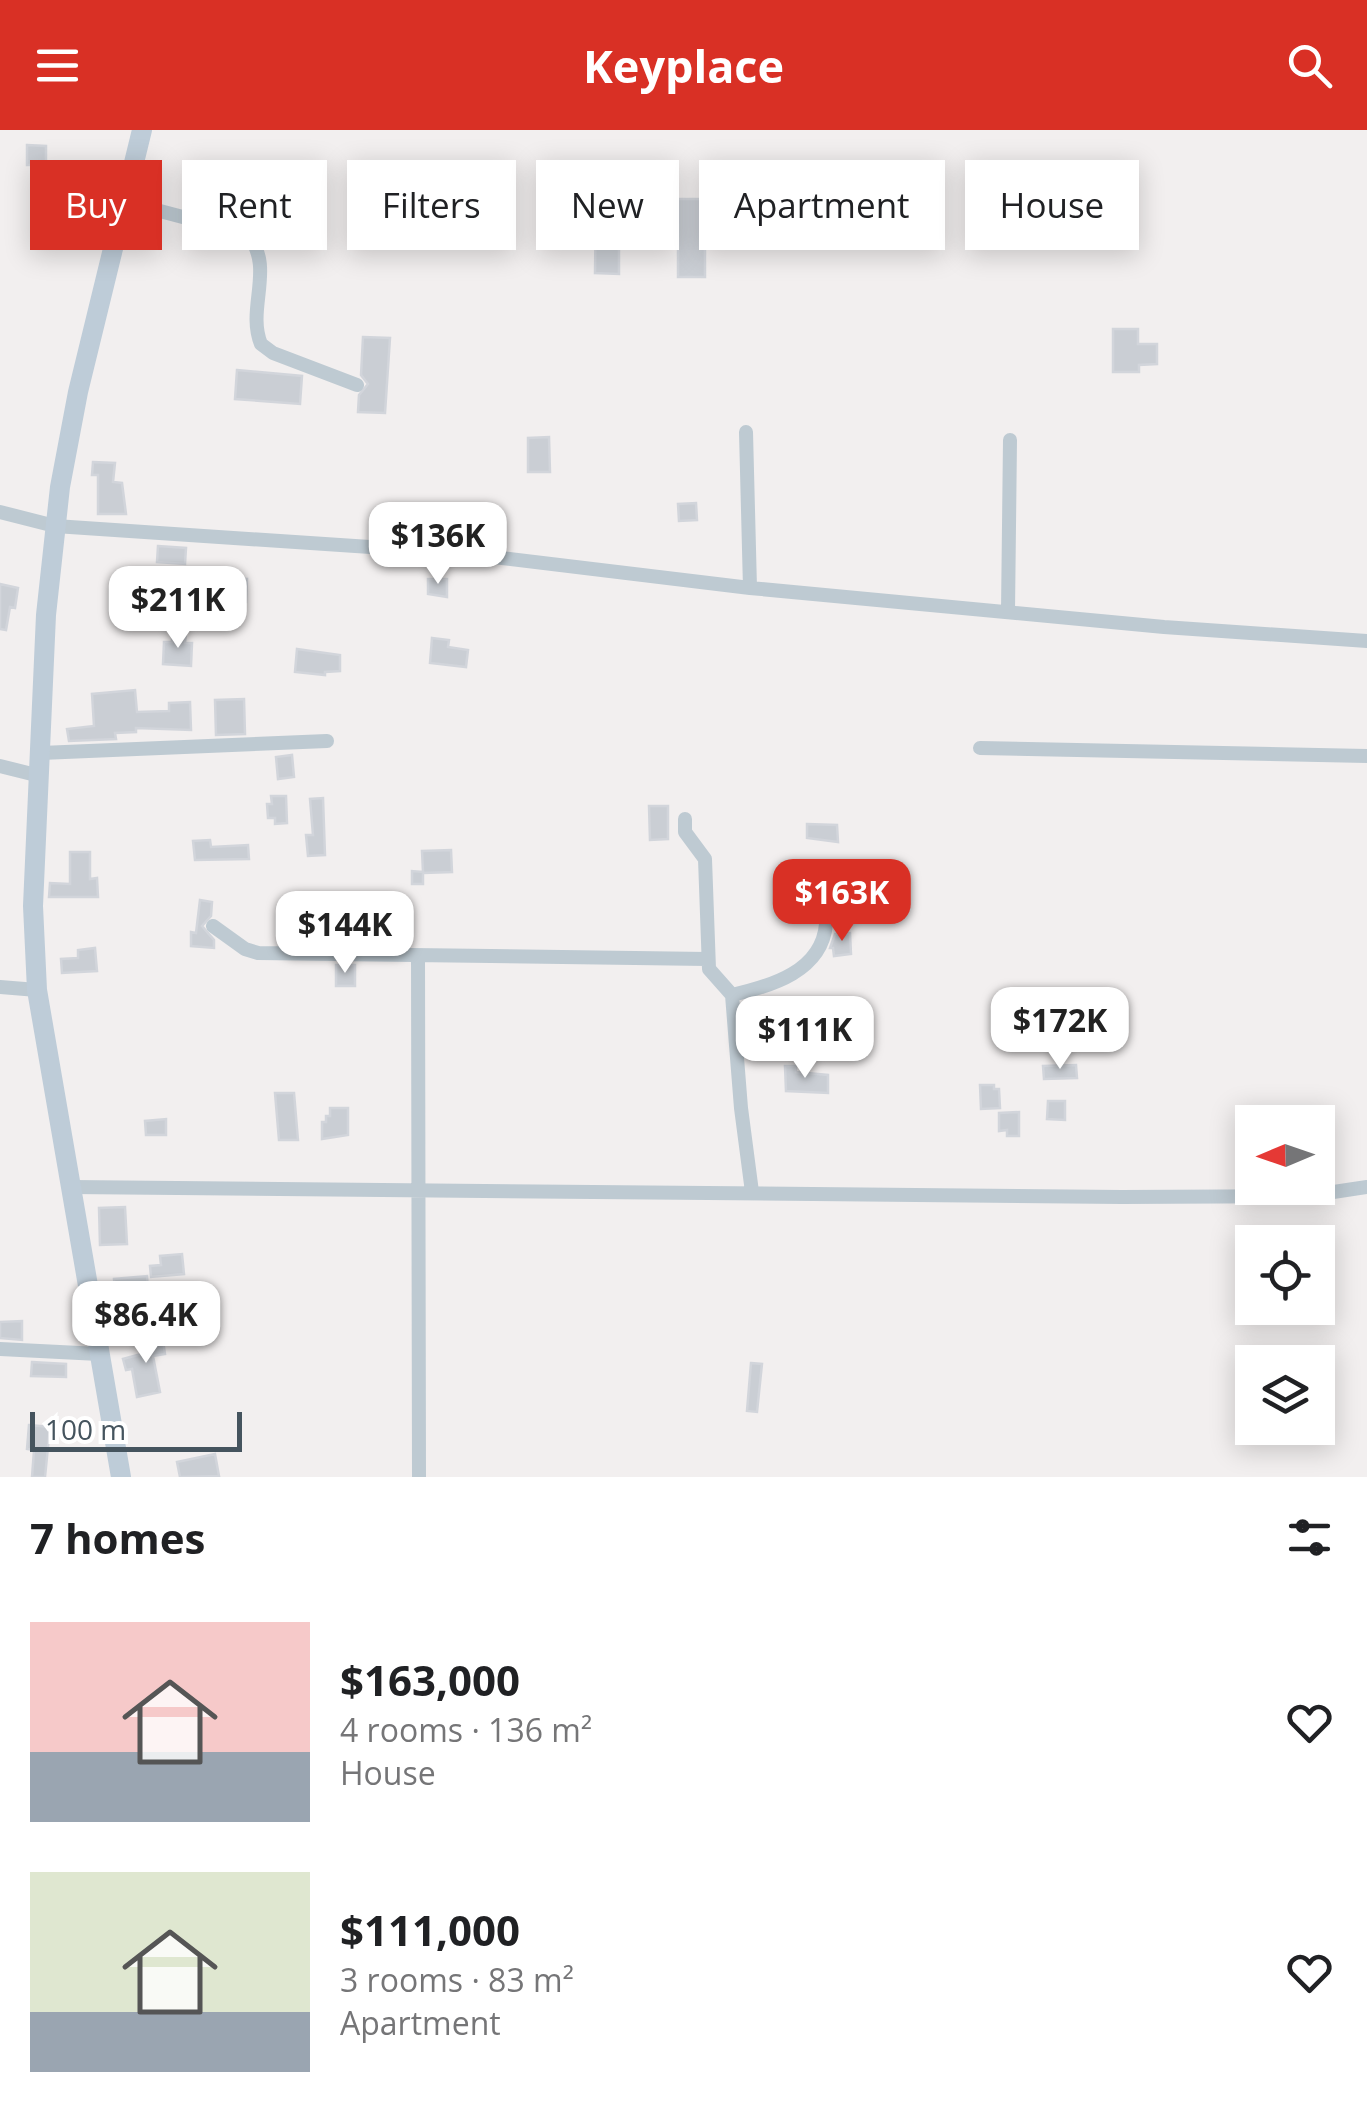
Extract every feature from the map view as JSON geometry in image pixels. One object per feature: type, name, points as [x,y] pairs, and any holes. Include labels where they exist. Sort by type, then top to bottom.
[{"type":"street","points":[[135,160],[142,130]]},
{"type":"street","points":[[162,211],[248,234],[259,252],[261,265],[256,321],[261,344],[357,385]]},
{"type":"street","points":[[114,250],[78,392],[55,526],[46,615],[33,906],[37,990],[121,1477]]},
{"type":"street","points":[[746,432],[750,588]]},
{"type":"street","points":[[1008,612],[1010,440]]},
{"type":"street","points":[[0,512],[55,526],[475,554],[750,588],[1164,627],[1367,641]]},
{"type":"street","points":[[40,753],[327,741]]},
{"type":"street","points":[[980,748],[1367,756]]},
{"type":"street","points":[[0,766],[40,776]]},
{"type":"street","points":[[685,819],[685,832],[705,859],[707,959],[713,976],[732,995],[752,1192]]},
{"type":"street","points":[[732,995],[774,983],[807,965],[818,952],[826,924]]},
{"type":"street","points":[[213,926],[244,950],[258,954],[707,959]]},
{"type":"street","points":[[418,956],[419,1477]]},
{"type":"street","points":[[0,987],[37,990]]},
{"type":"street","points":[[71,1188],[1306,1196],[1367,1187]]},
{"type":"street","points":[[0,1349],[99,1354]]},
{"type":"building","points":[[27,145],[46,146],[46,160],[30,160],[27,165]]},
{"type":"building","points":[[679,199],[699,199],[699,250],[705,250],[705,277],[678,277]]},
{"type":"building","points":[[595,250],[619,250],[619,274],[595,273]]},
{"type":"building","points":[[1113,329],[1138,329],[1138,344],[1157,344],[1157,364],[1139,365],[1139,372],[1113,372]]},
{"type":"building","points":[[363,337],[390,338],[385,413],[358,412],[359,395],[368,384],[361,375]]},
{"type":"building","points":[[237,370],[302,376],[300,404],[235,399]]},
{"type":"building","points":[[549,437],[550,472],[528,472],[528,438]]},
{"type":"building","points":[[93,462],[115,463],[113,482],[122,483],[126,514],[98,514],[98,475],[92,475]]},
{"type":"building","points":[[696,503],[697,520],[679,521],[678,504]]},
{"type":"building","points":[[158,546],[186,548],[185,564],[157,562]]},
{"type":"building","points":[[222,578],[247,579],[246,602],[221,600]]},
{"type":"building","points":[[428,579],[447,579],[447,597],[428,594]]},
{"type":"building","points":[[0,584],[18,588],[6,630],[0,629]]},
{"type":"building","points":[[172,633],[186,633],[185,643],[192,643],[191,666],[163,664],[164,642],[172,642]]},
{"type":"building","points":[[432,638],[449,640],[448,647],[468,650],[466,667],[430,663]]},
{"type":"building","points":[[297,649],[340,655],[340,671],[325,675],[295,672]]},
{"type":"building","points":[[135,690],[137,712],[169,711],[169,703],[190,702],[191,730],[136,728],[136,732],[115,733],[116,739],[69,741],[67,729],[94,726],[92,694]]},
{"type":"building","points":[[244,699],[245,734],[216,735],[215,700]]},
{"type":"building","points":[[292,755],[294,777],[278,779],[276,757]]},
{"type":"building","points":[[271,796],[286,796],[287,823],[275,824],[275,818],[268,818]]},
{"type":"building","points":[[323,798],[325,855],[308,856],[306,835],[313,835],[310,799]]},
{"type":"building","points":[[649,806],[668,806],[668,839],[650,840]]},
{"type":"building","points":[[807,824],[837,825],[838,842],[807,838]]},
{"type":"building","points":[[210,840],[211,847],[248,845],[249,859],[195,860],[193,841]]},
{"type":"building","points":[[451,850],[452,872],[423,873],[423,884],[412,884],[412,871],[423,872],[422,851]]},
{"type":"building","points":[[70,852],[90,852],[90,879],[97,878],[98,897],[49,897],[50,883],[70,884]]},
{"type":"building","points":[[200,900],[212,902],[211,916],[202,926],[214,940],[214,948],[191,946]]},
{"type":"building","points":[[333,932],[367,935],[366,944],[333,943]]},
{"type":"building","points":[[850,933],[851,954],[834,956],[830,948],[835,934]]},
{"type":"building","points":[[95,948],[97,971],[62,973],[61,959],[78,958],[78,950]]},
{"type":"building","points":[[336,965],[355,965],[355,986],[336,986]]},
{"type":"building","points":[[1076,1065],[1077,1078],[1044,1079],[1043,1066]]},
{"type":"building","points":[[785,1066],[796,1066],[796,1072],[828,1075],[828,1093],[786,1091]]},
{"type":"building","points":[[980,1085],[999,1089],[1000,1108],[981,1109]]},
{"type":"building","points":[[275,1093],[294,1093],[298,1140],[279,1140]]},
{"type":"building","points":[[1048,1101],[1065,1101],[1065,1120],[1047,1119]]},
{"type":"building","points":[[330,1108],[348,1108],[348,1135],[322,1139],[322,1122],[330,1116]]},
{"type":"building","points":[[1019,1112],[1019,1136],[999,1131],[999,1113]]},
{"type":"building","points":[[166,1119],[166,1135],[146,1135],[145,1121]]},
{"type":"building","points":[[125,1207],[127,1244],[100,1245],[99,1208]]},
{"type":"building","points":[[182,1254],[184,1274],[151,1277],[150,1266],[161,1265],[160,1256]]},
{"type":"building","points":[[147,1276],[148,1289],[115,1292],[114,1279]]},
{"type":"building","points":[[22,1321],[22,1340],[0,1338],[0,1322]]},
{"type":"building","points":[[162,1334],[165,1354],[153,1356],[160,1392],[137,1397],[132,1369],[126,1370],[123,1359],[145,1353],[143,1338]]},
{"type":"building","points":[[32,1362],[66,1364],[66,1377],[31,1376]]},
{"type":"building","points":[[751,1363],[762,1364],[757,1412],[747,1411]]},
{"type":"building","points":[[29,1425],[50,1427],[45,1477],[32,1477],[34,1450],[27,1449]]},
{"type":"building","points":[[215,1454],[219,1476],[180,1477],[177,1462]]}]
